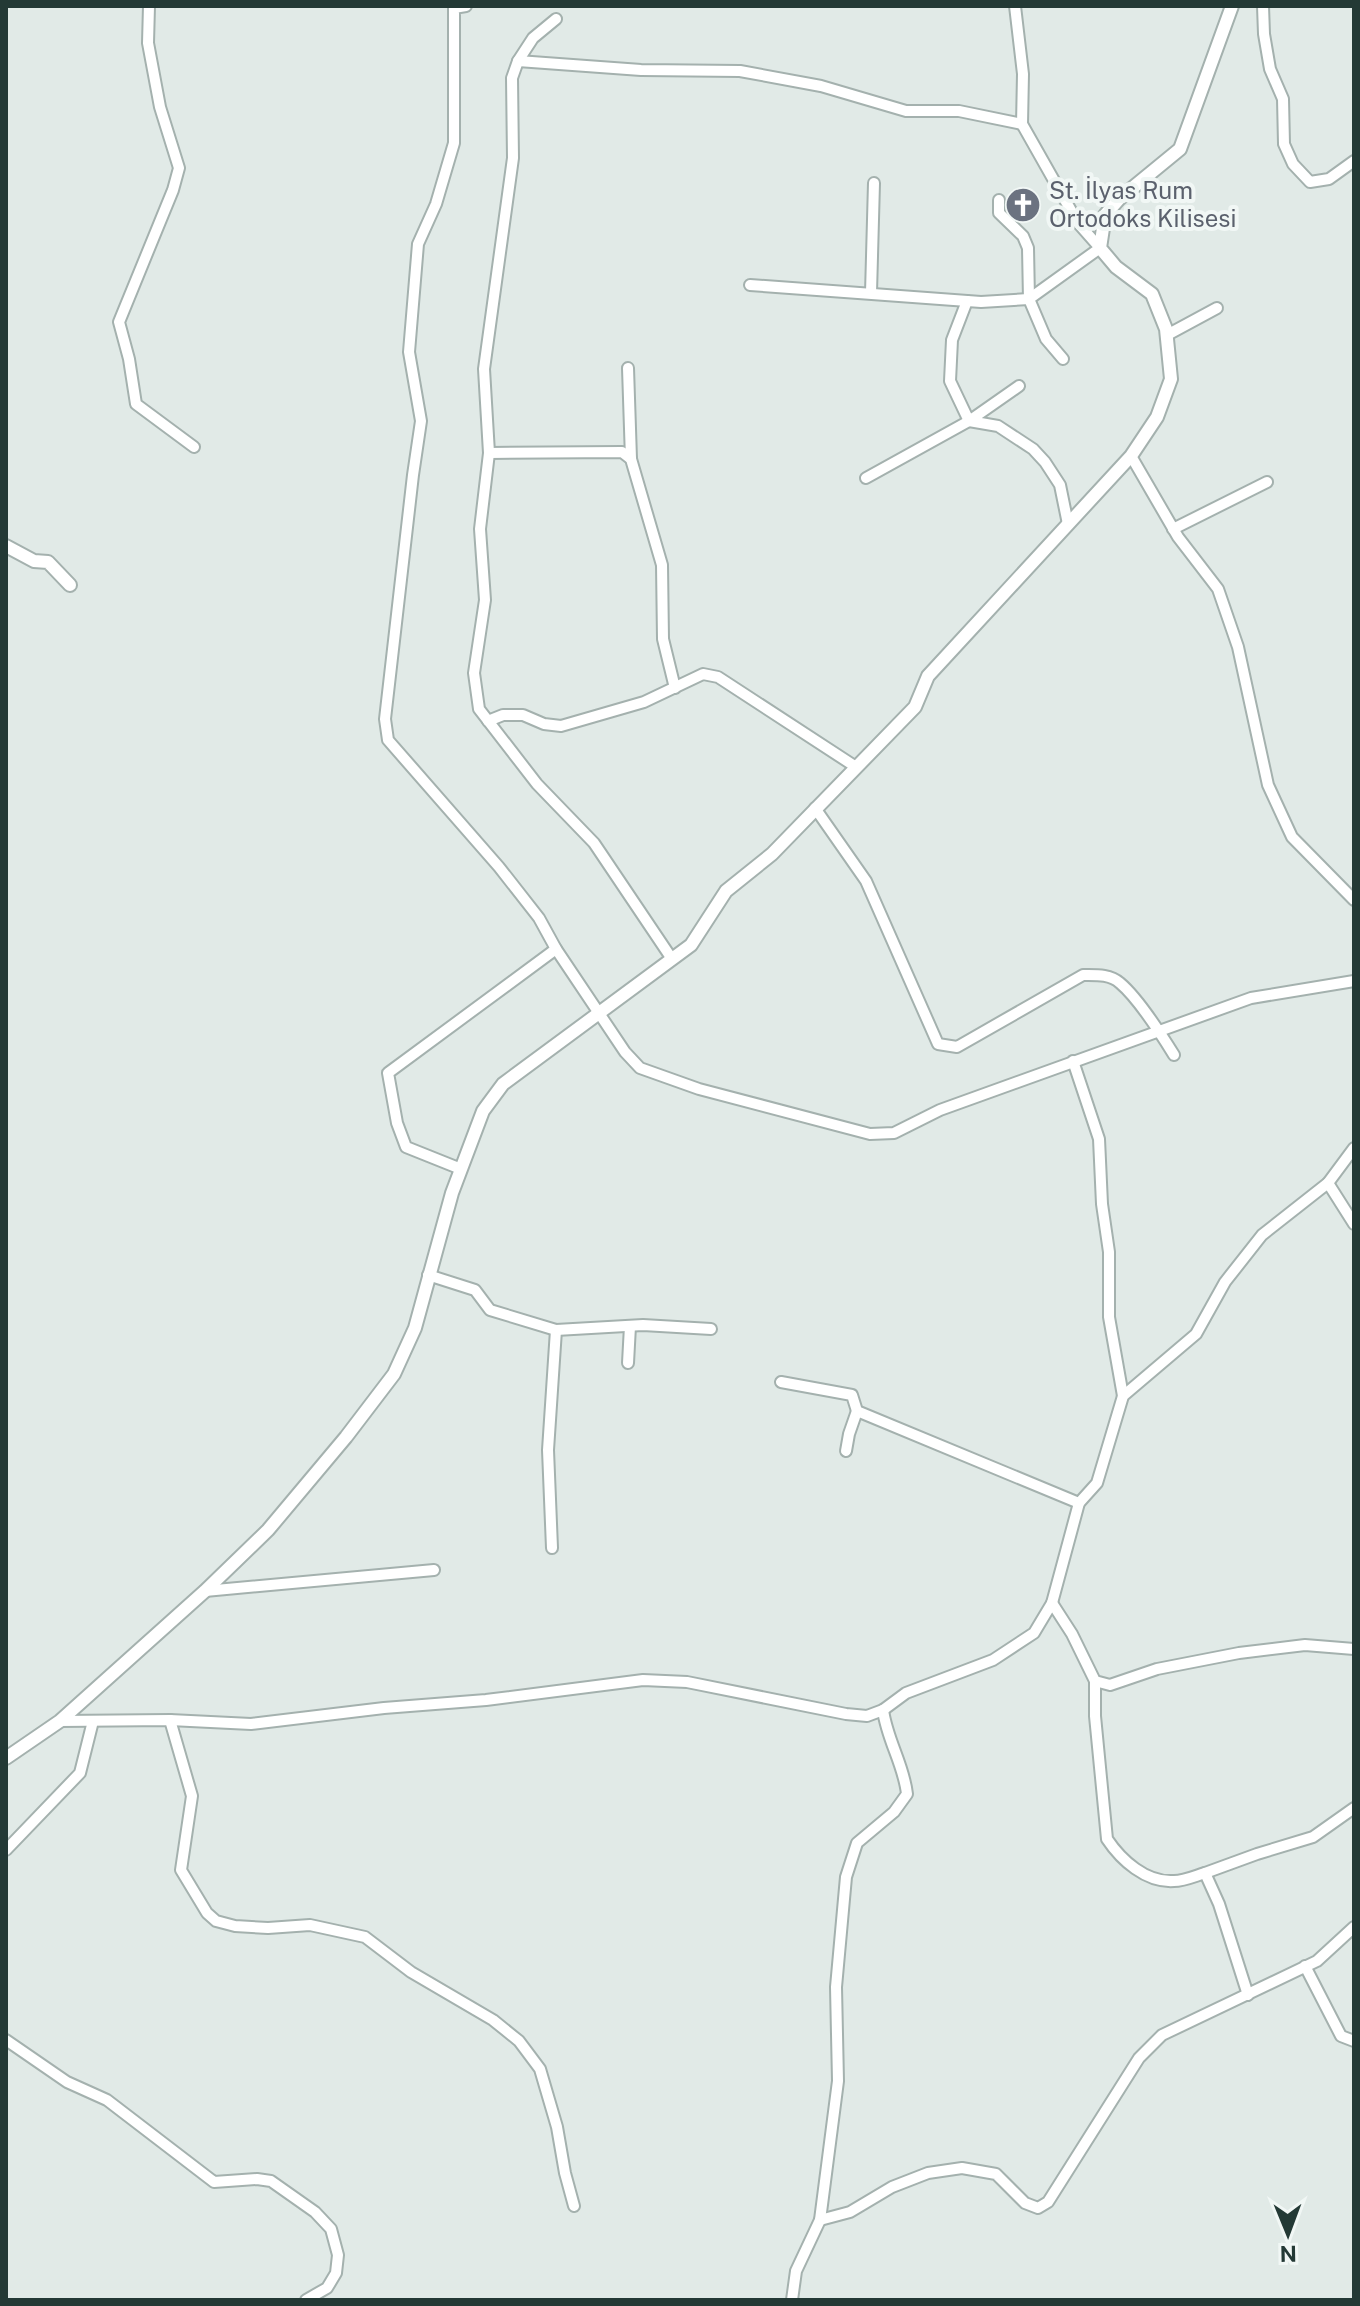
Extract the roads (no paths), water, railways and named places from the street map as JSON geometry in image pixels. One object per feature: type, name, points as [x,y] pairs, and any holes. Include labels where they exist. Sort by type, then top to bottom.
[{"type":"street","points":[[149,6],[148,43],[160,107],[179,168],[119,322],[136,404],[194,447]]},
{"type":"street","points":[[466,6],[454,8],[454,143],[436,204],[418,244],[409,352],[421,421],[385,719],[388,740],[499,867],[539,918],[556,949],[625,1052],[640,1068],[699,1089],[870,1134],[894,1133],[940,1110],[1251,998],[1354,981]]},
{"type":"street","points":[[6,1758],[60,1721],[268,1530],[394,1374],[415,1328],[461,1169],[483,1111],[503,1084],[691,945],[726,891],[772,854],[915,707],[928,676],[1131,456],[1157,417],[1171,379],[1167,335],[1152,294],[1116,267],[1078,223],[1022,124],[1023,74],[1015,6]]},
{"type":"street","points":[[750,285],[967,301],[1029,299],[1100,248],[1105,215],[1119,199],[1180,149],[1232,6]]},
{"type":"street","points":[[1263,6],[1270,69],[1283,99],[1284,144],[1293,164],[1310,182],[1329,179],[1354,161]]},
{"type":"street","points":[[556,19],[533,38],[518,61],[512,78],[513,158],[484,369],[489,453],[480,529],[485,600],[474,673],[479,709],[537,784],[594,843],[672,959]]},
{"type":"street","points":[[518,61],[641,70],[740,71],[821,86],[906,111],[959,111],[1022,124]]},
{"type":"street","points":[[871,293],[874,183]]},
{"type":"street","points":[[999,200],[999,213],[1023,236],[1028,248],[1029,299],[1046,339],[1063,359]]},
{"type":"street","points":[[967,301],[952,340],[950,381],[969,421]]},
{"type":"street","points":[[1167,335],[1217,308]]},
{"type":"street","points":[[628,368],[631,459],[662,565],[663,639],[675,688]]},
{"type":"street","points":[[866,478],[969,421],[1019,386]]},
{"type":"street","points":[[969,421],[998,426],[1033,449],[1060,485],[1068,524]]},
{"type":"street","points":[[489,453],[622,452],[631,459]]},
{"type":"street","points":[[1131,456],[1173,529],[1218,589],[1238,647],[1268,785],[1292,837],[1354,900]]},
{"type":"street","points":[[1173,529],[1267,482]]},
{"type":"street","points":[[6,546],[34,561],[48,562],[70,585]]},
{"type":"street","points":[[488,721],[503,715],[523,715],[544,724],[561,726],[644,702],[703,674],[718,677],[856,767]]},
{"type":"street","points":[[815,808],[866,881],[938,1044],[957,1047],[1083,975],[1103,975],[1119,982],[1174,1055]]},
{"type":"street","points":[[461,1169],[406,1147],[397,1123],[388,1073],[556,949]]},
{"type":"street","points":[[60,1721],[170,1720],[251,1724],[643,1680],[687,1682],[867,1716],[883,1710],[906,1693],[993,1660],[1034,1633],[1052,1603],[1079,1503],[1097,1483],[1123,1396],[1109,1317],[1109,1252],[1102,1204],[1099,1139],[1073,1061]]},
{"type":"street","points":[[1123,1396],[1196,1334],[1225,1282],[1262,1235],[1328,1183],[1354,1148]]},
{"type":"street","points":[[1328,1183],[1354,1224]]},
{"type":"street","points":[[428,1275],[475,1290],[490,1310],[556,1330],[630,1326],[711,1329]]},
{"type":"street","points":[[628,1363],[630,1326]]},
{"type":"street","points":[[552,1548],[548,1450],[556,1330]]},
{"type":"street","points":[[781,1382],[852,1395],[857,1411],[846,1451]]},
{"type":"street","points":[[857,1411],[1079,1503]]},
{"type":"street","points":[[205,1591],[434,1570]]},
{"type":"street","points":[[1052,1603],[1072,1634],[1095,1681],[1095,1716],[1107,1839],[1115,1852],[1133,1867],[1173,1882],[1313,1837],[1354,1808]]},
{"type":"street","points":[[1095,1681],[1110,1685],[1157,1669],[1239,1653],[1305,1645],[1354,1649]]},
{"type":"street","points":[[792,2300],[796,2271],[820,2220],[838,2081],[836,1987],[846,1877],[857,1843],[894,1812],[907,1794],[906,1778],[886,1730],[883,1710]]},
{"type":"street","points":[[170,1720],[192,1796],[181,1870],[207,1913],[216,1921],[235,1926],[268,1928],[310,1925],[365,1937],[411,1972],[493,2020],[519,2041],[540,2069],[557,2127],[574,2206]]},
{"type":"street","points":[[6,1850],[80,1773],[93,1721]]},
{"type":"street","points":[[1205,1873],[1219,1904],[1248,1995]]},
{"type":"street","points":[[820,2220],[850,2212],[892,2187],[928,2173],[962,2168],[996,2174],[1025,2203],[1038,2208],[1048,2202],[1139,2058],[1162,2035],[1317,1961],[1354,1927]]},
{"type":"street","points":[[1305,1966],[1341,2036],[1354,2041]]},
{"type":"street","points":[[6,2040],[67,2082],[107,2100],[214,2182],[271,2181],[315,2212],[331,2229],[338,2255],[336,2273],[327,2288],[306,2300]]},
{"type":"place","name":"St. İlyas Rum Ortodoks Kilisesi","points":[[1023,205]]}]
